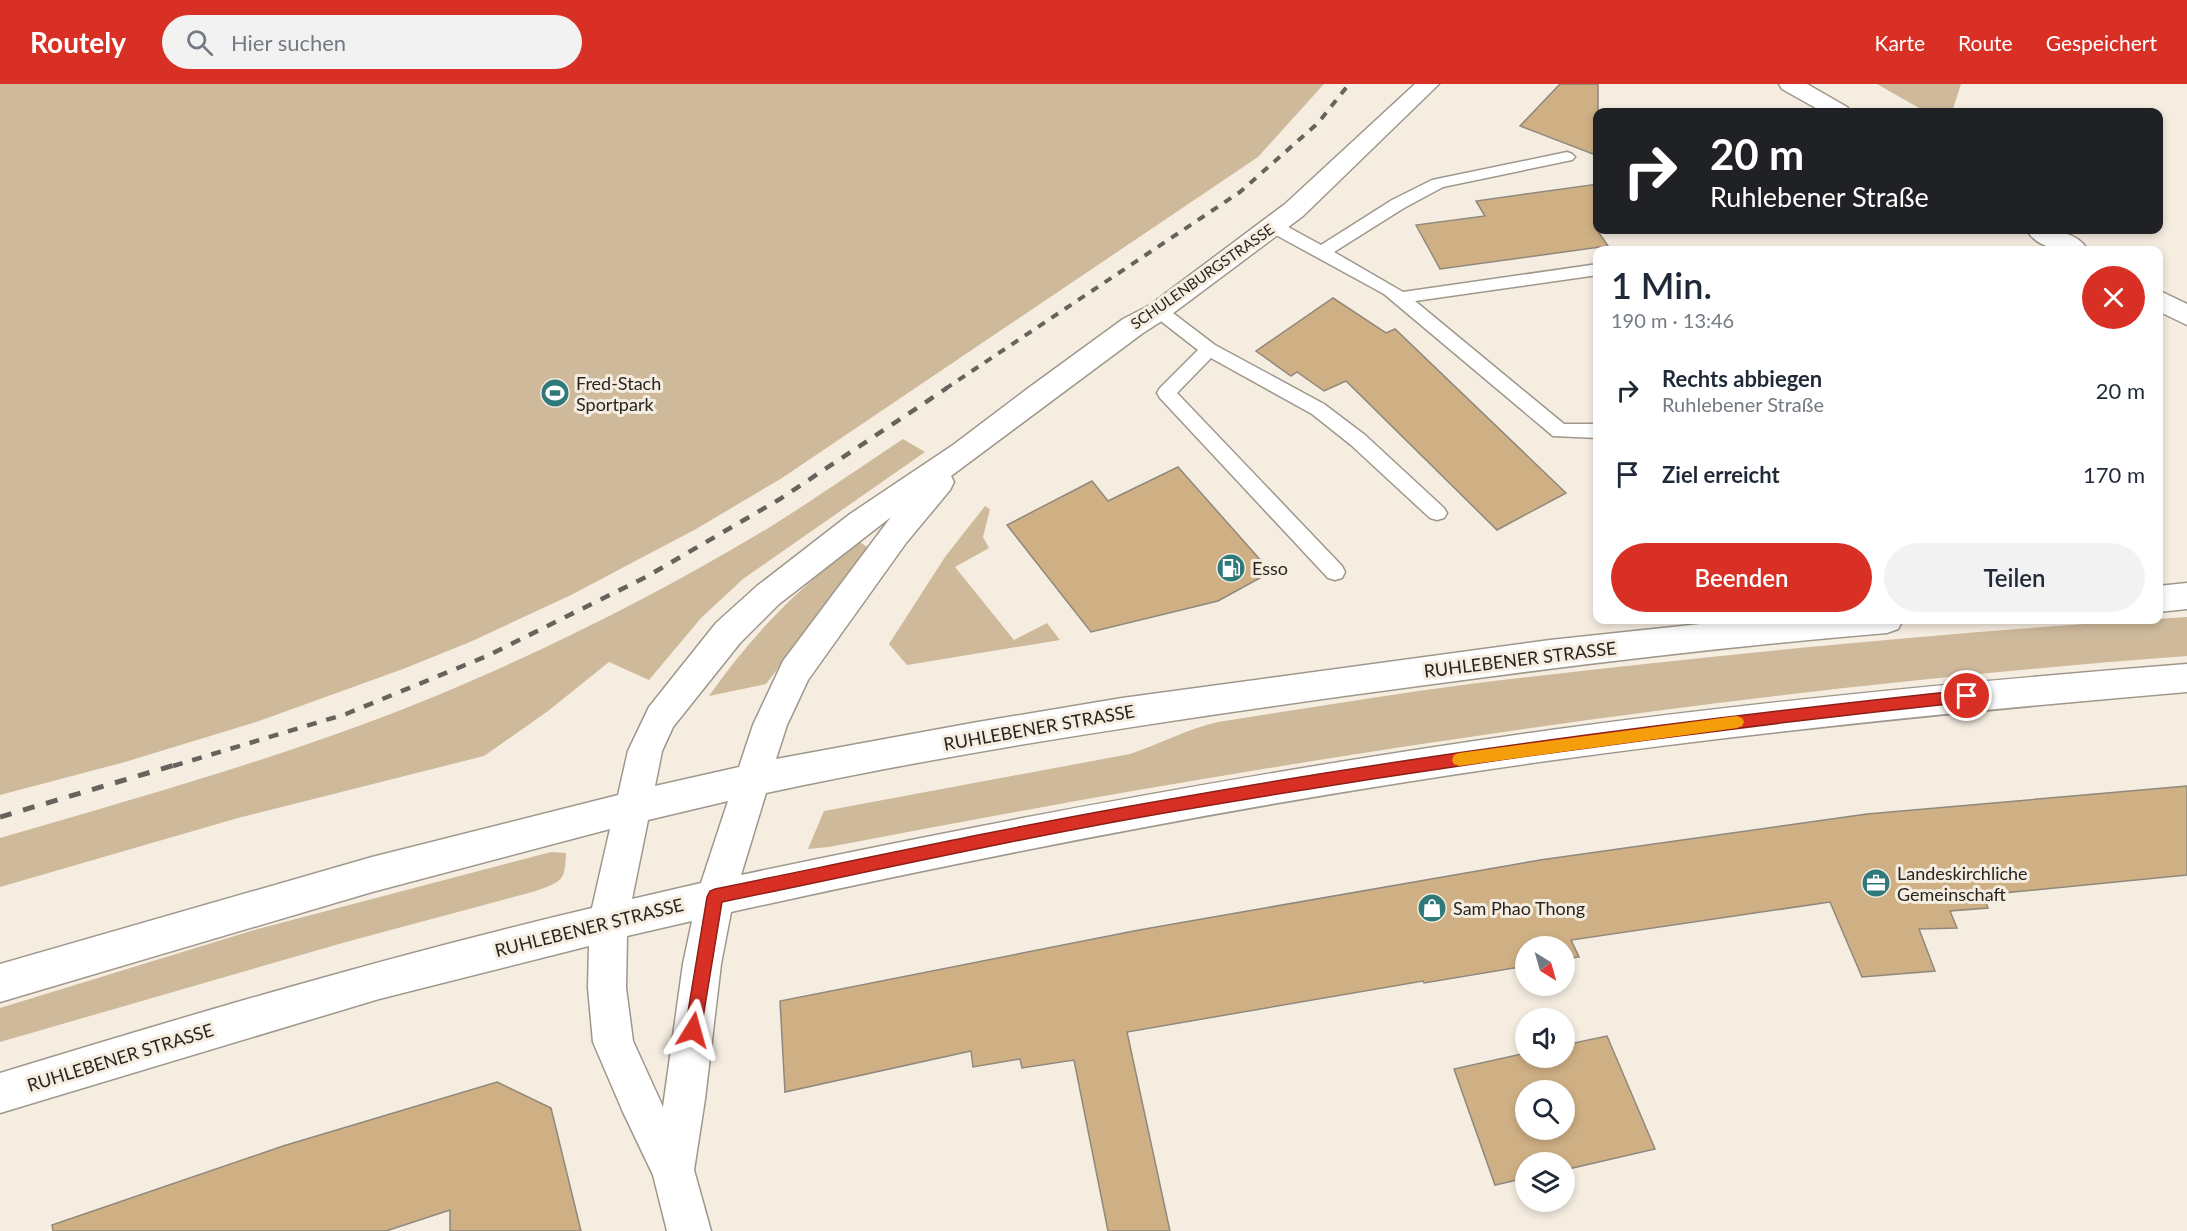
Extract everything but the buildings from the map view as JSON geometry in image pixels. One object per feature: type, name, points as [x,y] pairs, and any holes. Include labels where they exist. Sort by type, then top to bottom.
[{"type":"main road","name":"SCHULENBURGSTRASSE","points":[[673,1170],[637,1098],[613,1042],[607,988],[608,922],[645,751],[661,717],[728,633],[768,595],[861,522],[963,453],[1133,326],[1159,310],[1273,226],[1333,176],[1428,84]]},
{"type":"main road","points":[[1790,84],[1832,108]]},
{"type":"main road","points":[[2046,234],[2068,246]]},
{"type":"main road","name":"SCHULENBURGSTRASSE","points":[[673,1170],[685,1099],[702,964],[715,897],[770,725],[795,671],[896,534],[963,453]]},
{"type":"main road","points":[[2163,599],[2187,597]]},
{"type":"main road","name":"RUHLEBENER STRASSE","points":[[0,983],[203,921],[353,879],[632,807],[873,756],[1159,706],[1464,665],[1849,624]]},
{"type":"main road","name":"RUHLEBENER STRASSE","points":[[0,1093],[354,988],[500,948],[810,875],[1173,805],[1535,748],[1826,711],[2061,687],[2187,678]]},
{"type":"main road","points":[[673,1170],[689,1231]]},
{"type":"lane","points":[[1322,252],[1398,204],[1438,183],[1567,157]]},
{"type":"lane","points":[[1273,226],[1390,290],[1560,431],[1593,431]]},
{"type":"lane","points":[[1399,298],[1593,270]]},
{"type":"lane","points":[[1159,310],[1209,349],[1318,409],[1358,440],[1437,513]]},
{"type":"lane","points":[[1209,349],[1166,393],[1335,572]]},
{"type":"shaded area","name":"Fred-Stach Sportpark","points":[[0,84],[1324,84],[1258,157],[782,478],[696,529],[571,595],[470,642],[403,669],[259,721],[125,762],[0,795]]},
{"type":"shaded area","points":[[1877,84],[1961,84],[1953,108],[1919,108]]},
{"type":"shaded area","points":[[903,439],[925,452],[743,579],[701,618],[649,680],[609,662],[548,711],[484,756],[238,818],[0,887],[0,838],[293,749],[407,707],[503,667],[620,611],[733,549]]},
{"type":"shaded area","points":[[985,506],[990,509],[983,537],[989,548],[955,567],[1014,640],[1047,623],[1060,640],[907,665],[889,644],[945,557]]},
{"type":"shaded area","points":[[860,542],[867,547],[867,551],[766,684],[709,696],[759,632],[817,576]]},
{"type":"shaded area","points":[[2187,617],[2187,656],[2016,670],[1675,708],[1336,757],[808,849],[824,811],[1130,754],[1218,722],[1438,688],[1649,663],[1828,645],[2085,624],[2163,624],[2163,619]]},
{"type":"shaded area","points":[[551,852],[566,853],[565,870],[557,882],[536,891],[346,942],[0,1042],[0,1008],[254,930]]},
{"type":"railway","points":[[945,389],[1240,192],[1318,123],[1349,84]]},
{"type":"railway","points":[[173,766],[346,714],[487,656],[646,577],[780,499],[947,388]]},
{"type":"railway","points":[[0,817],[178,764]]},
{"type":"slow traffic","points":[[1459,760],[1737,722]]},
{"type":"place","name":"Fred-Stach Sportpark","points":[[555,393]]},
{"type":"place","name":"Esso","points":[[1231,568]]},
{"type":"place","name":"Landeskirchliche Gemeinschaft","points":[[1876,883]]},
{"type":"place","name":"Sam Phao Thong","points":[[1432,908]]},
{"type":"route","points":[[693,1030],[702,964],[715,897],[810,875],[997,838],[1173,805],[1349,776],[1535,748],[1802,714],[1967,696]]}]
